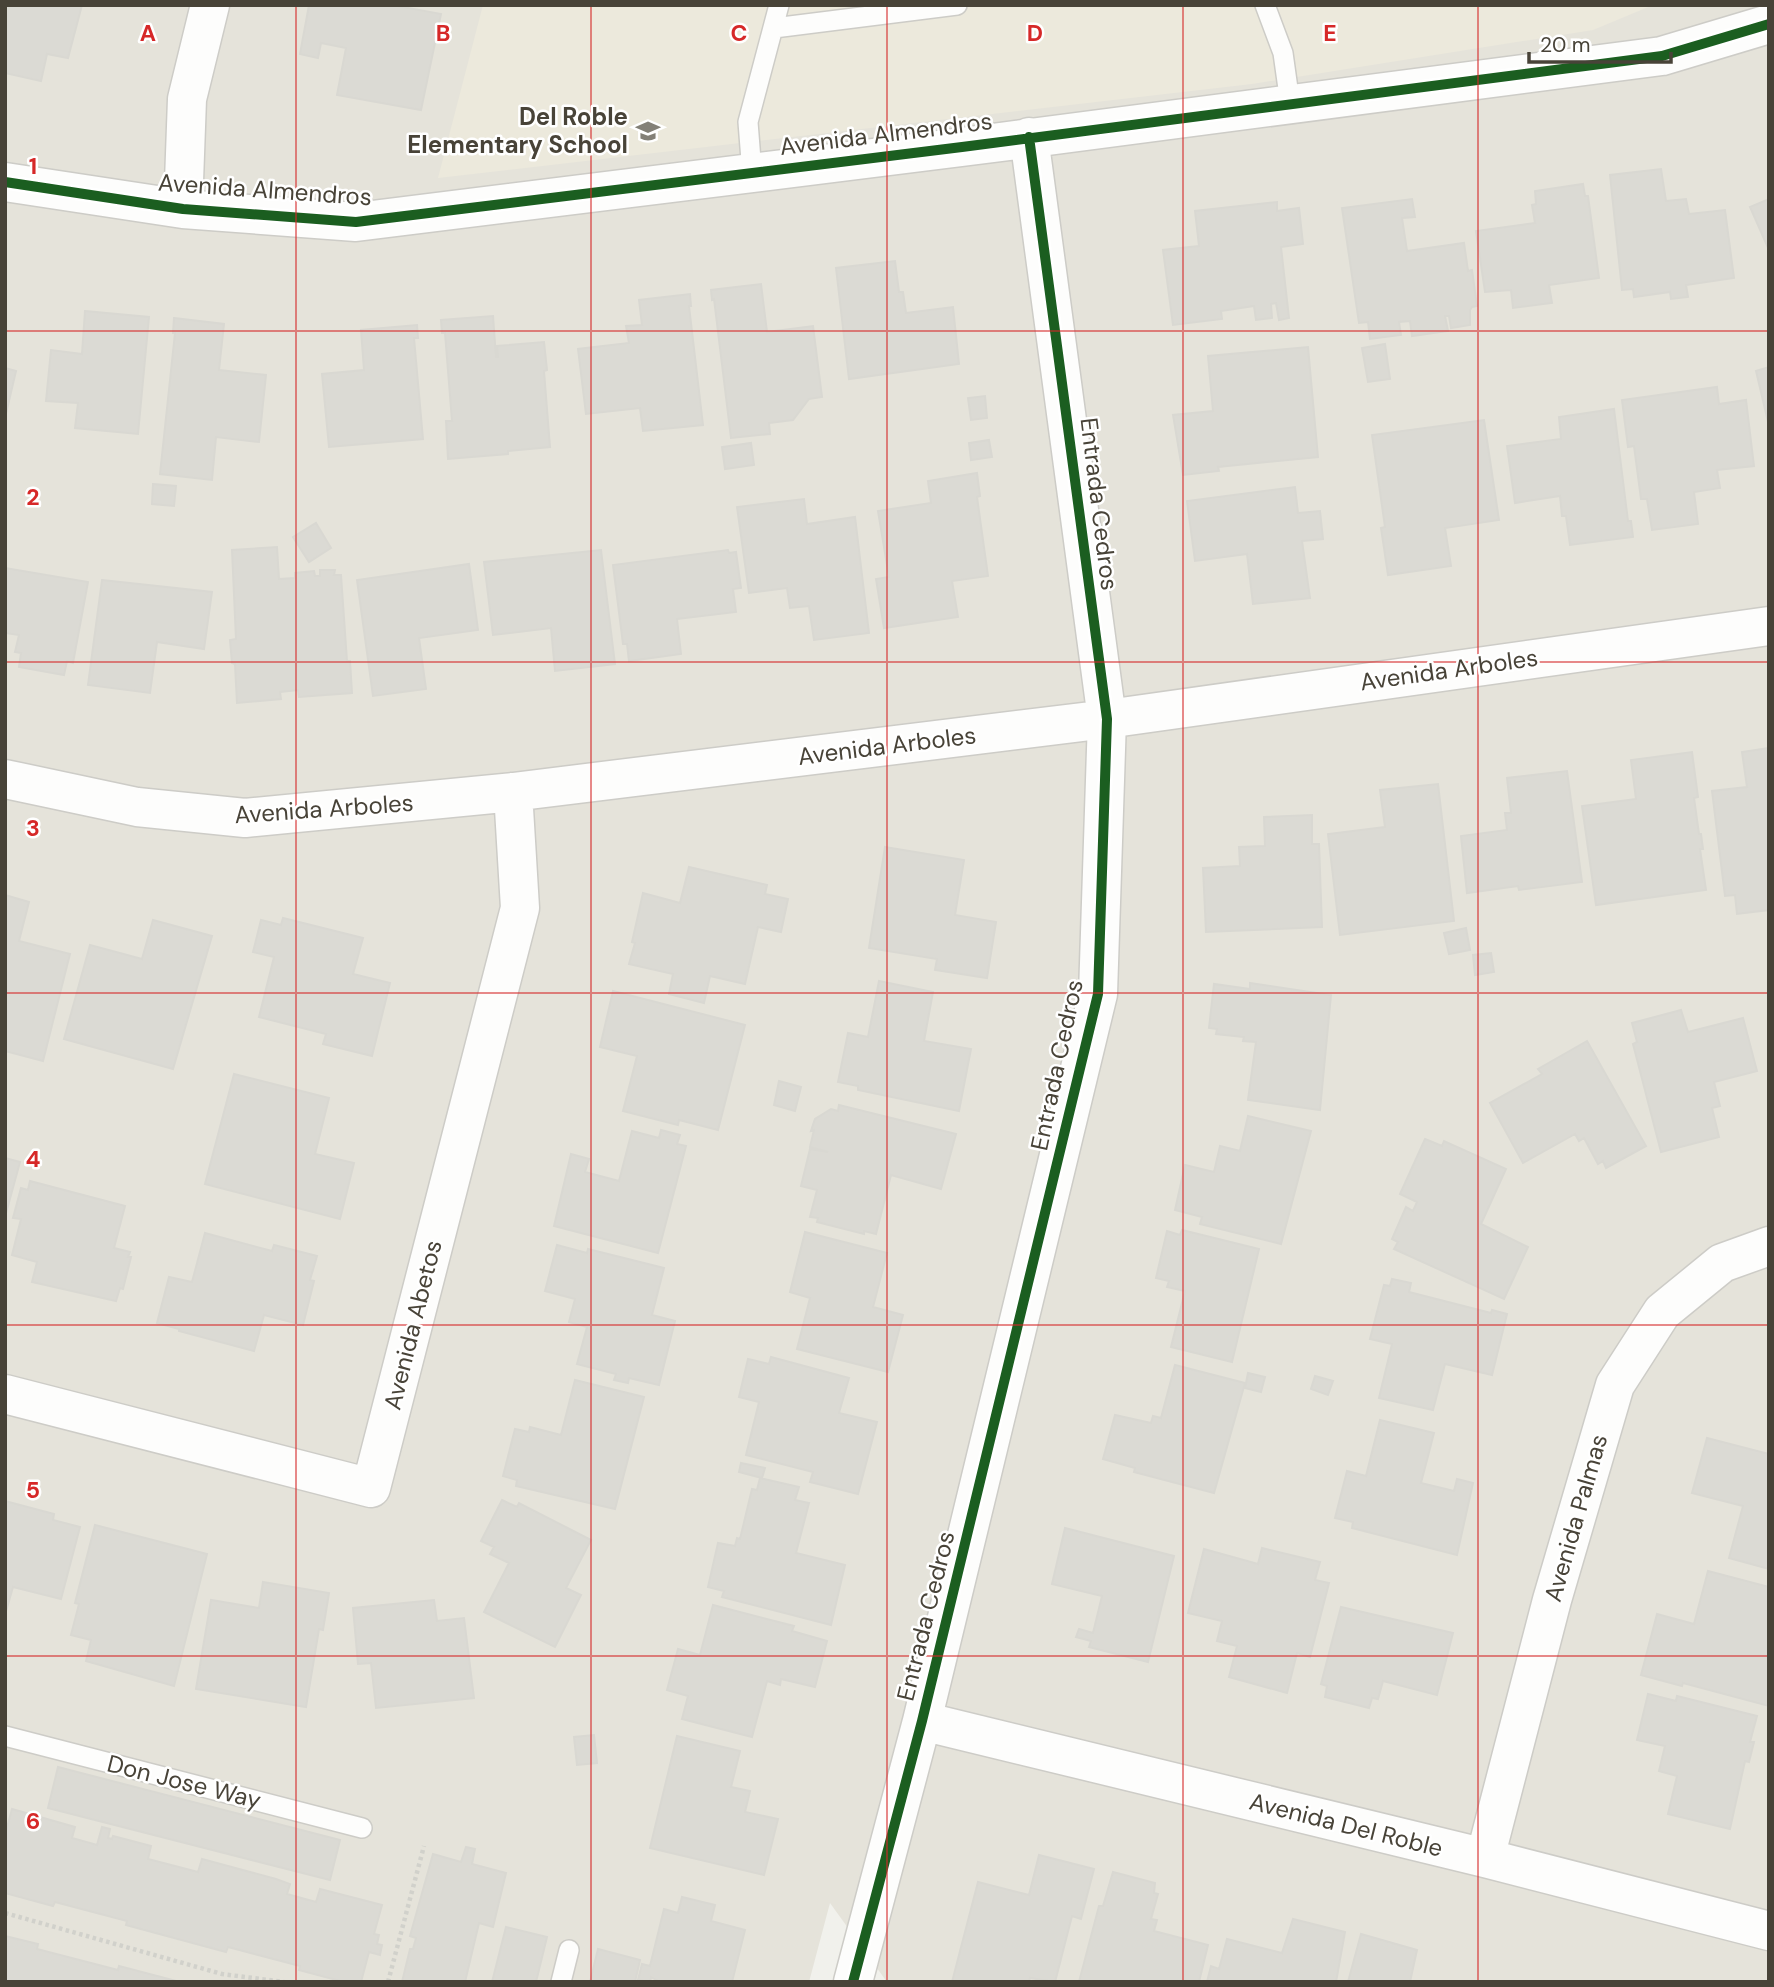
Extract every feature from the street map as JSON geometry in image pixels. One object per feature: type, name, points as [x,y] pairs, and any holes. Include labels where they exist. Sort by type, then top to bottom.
[{"type":"street","points":[[183,209],[187,99],[210,5]]},
{"type":"street","name":"Avenida Almendros","points":[[5,182],[183,209],[356,222],[1662,56],[1769,24]]},
{"type":"street","name":"Entrada Cedros","points":[[853,1982],[922,1721],[1098,994],[1107,719],[1029,137]]},
{"type":"street","name":"Avenida Arboles","points":[[5,779],[137,807],[245,818],[513,792],[1107,719],[1769,626]]},
{"type":"street","name":"Avenida Abetos","points":[[5,1394],[371,1489],[520,908],[513,792]]},
{"type":"street","name":"Avenida Palmas","points":[[1485,1858],[1552,1600],[1615,1385],[1662,1312],[1722,1263],[1769,1246]]},
{"type":"street","name":"Avenida Del Roble","points":[[922,1721],[1485,1858],[1769,1931]]},
{"type":"lane","points":[[752,173],[748,122],[779,5]]},
{"type":"lane","points":[[774,28],[957,5]]},
{"type":"lane","points":[[1265,5],[1283,53],[1290,103]]},
{"type":"lane","name":"Don Jose Way","points":[[5,1736],[362,1828]]},
{"type":"lane","points":[[561,1982],[569,1950]]},
{"type":"path","points":[[388,1982],[424,1846]]},
{"type":"path","points":[[5,1913],[222,1974],[284,1982]]},
{"type":"shaded area","points":[[5,5],[1769,5],[1769,1982],[887,1982],[830,1903],[809,1982],[5,1982]]},
{"type":"shaded area","name":"Del Roble Elementary School","points":[[483,5],[1653,5],[1593,30],[1252,84],[438,178]]},
{"type":"building","points":[[5,5],[82,5],[68,58],[47,54],[41,81],[5,73]]},
{"type":"building","points":[[309,5],[392,5],[441,14],[421,110],[337,95],[346,48],[321,43],[318,58],[300,54]]},
{"type":"building","points":[[1661,169],[1666,201],[1686,199],[1689,214],[1725,210],[1734,278],[1686,285],[1688,297],[1671,299],[1670,292],[1634,297],[1633,289],[1622,290],[1610,175]]},
{"type":"building","points":[[1583,184],[1585,196],[1588,196],[1599,278],[1549,285],[1552,303],[1513,308],[1511,290],[1485,292],[1476,231],[1535,223],[1532,205],[1536,204],[1535,191]]},
{"type":"building","points":[[1412,199],[1415,217],[1402,218],[1407,251],[1464,243],[1468,271],[1472,270],[1477,306],[1470,310],[1470,325],[1451,328],[1449,316],[1445,316],[1448,331],[1412,336],[1410,321],[1399,322],[1401,335],[1370,339],[1368,322],[1359,323],[1342,208]]},
{"type":"building","points":[[1769,199],[1769,250],[1750,207]]},
{"type":"building","points":[[1277,202],[1277,211],[1299,208],[1303,244],[1281,247],[1289,318],[1279,320],[1276,303],[1271,304],[1272,318],[1256,320],[1254,306],[1221,311],[1222,319],[1173,325],[1163,250],[1199,246],[1195,211]]},
{"type":"building","points":[[895,261],[899,292],[903,292],[906,313],[953,307],[959,364],[849,379],[836,268]]},
{"type":"building","points":[[761,284],[767,332],[813,326],[822,397],[809,399],[793,420],[769,423],[770,434],[731,438],[711,290]]},
{"type":"building","points":[[690,294],[689,306],[703,425],[643,431],[640,408],[586,414],[578,349],[629,343],[626,326],[642,325],[639,300]]},
{"type":"building","points":[[85,311],[149,317],[138,434],[75,428],[78,403],[46,401],[51,350],[82,354]]},
{"type":"building","points":[[493,316],[496,357],[497,346],[544,342],[550,447],[448,459],[446,421],[452,421],[445,333],[442,333],[441,320]]},
{"type":"building","points":[[174,318],[224,324],[219,370],[266,375],[259,442],[216,437],[212,480],[160,474],[175,333]]},
{"type":"building","points":[[417,325],[418,338],[414,338],[423,439],[329,447],[322,374],[364,370],[361,330]]},
{"type":"building","points":[[1385,344],[1390,379],[1368,382],[1362,348]]},
{"type":"building","points":[[1308,347],[1318,457],[1218,467],[1219,471],[1183,475],[1173,415],[1213,411],[1208,356]]},
{"type":"building","points":[[1769,367],[1769,426],[1756,371]]},
{"type":"building","points":[[5,368],[16,371],[5,418]]},
{"type":"building","points":[[1717,387],[1719,404],[1746,400],[1754,466],[1717,470],[1720,488],[1694,492],[1698,524],[1652,530],[1647,499],[1641,499],[1634,446],[1628,447],[1622,400]]},
{"type":"building","points":[[985,396],[987,418],[971,420],[968,398]]},
{"type":"building","points":[[1614,409],[1628,521],[1631,521],[1633,537],[1570,545],[1560,496],[1515,503],[1507,446],[1561,439],[1559,417]]},
{"type":"building","points":[[1484,420],[1499,520],[1445,528],[1451,566],[1388,575],[1381,528],[1385,527],[1372,435]]},
{"type":"building","points":[[989,440],[992,457],[971,460],[969,443]]},
{"type":"building","points":[[751,443],[754,465],[725,469],[722,447]]},
{"type":"building","points":[[977,473],[980,496],[977,497],[988,576],[952,581],[958,617],[884,628],[876,579],[889,577],[878,511],[931,503],[928,481]]},
{"type":"building","points":[[153,484],[176,486],[174,506],[152,504]]},
{"type":"building","points":[[1295,487],[1298,513],[1320,511],[1323,539],[1302,541],[1310,598],[1253,604],[1247,554],[1195,561],[1187,501]]},
{"type":"building","points":[[804,499],[807,524],[855,517],[869,633],[814,640],[809,606],[790,608],[787,588],[749,593],[737,507]]},
{"type":"building","points":[[316,523],[331,548],[309,562],[293,537]]},
{"type":"building","points":[[277,547],[279,579],[295,578],[295,573],[314,571],[315,576],[320,576],[320,570],[335,570],[334,575],[341,575],[352,693],[299,697],[298,690],[280,692],[281,699],[237,703],[235,664],[232,663],[230,640],[236,639],[232,550]]},
{"type":"building","points":[[601,550],[615,664],[555,671],[551,628],[493,635],[484,562]]},
{"type":"building","points":[[728,550],[729,553],[736,552],[741,588],[733,589],[736,612],[677,619],[681,654],[629,661],[627,644],[623,644],[613,565]]},
{"type":"building","points":[[469,564],[478,630],[419,638],[426,689],[373,696],[357,580]]},
{"type":"building","points":[[5,568],[88,582],[73,663],[67,661],[64,675],[19,667],[21,653],[15,652],[19,635],[5,633]]},
{"type":"building","points":[[102,580],[212,592],[204,649],[157,642],[150,693],[88,685]]},
{"type":"building","points":[[1769,748],[1769,910],[1737,914],[1735,895],[1725,896],[1712,791],[1747,787],[1742,752]]},
{"type":"building","points":[[1692,752],[1698,797],[1694,798],[1703,849],[1700,849],[1706,890],[1596,905],[1582,806],[1636,799],[1631,760]]},
{"type":"building","points":[[1567,771],[1582,882],[1519,890],[1518,886],[1467,893],[1461,836],[1507,830],[1505,813],[1511,813],[1507,778]]},
{"type":"building","points":[[1438,784],[1454,921],[1340,935],[1328,834],[1385,827],[1380,790]]},
{"type":"building","points":[[1312,815],[1312,844],[1319,844],[1322,927],[1206,932],[1203,868],[1240,866],[1239,847],[1265,846],[1264,817]]},
{"type":"building","points":[[885,847],[964,860],[955,915],[996,922],[987,978],[935,970],[937,959],[869,948]]},
{"type":"building","points":[[689,867],[767,885],[765,894],[788,899],[781,932],[758,927],[745,984],[710,976],[704,1003],[669,994],[673,974],[629,964],[643,893],[680,903]]},
{"type":"building","points":[[5,895],[29,902],[19,941],[70,954],[43,1061],[5,1051]]},
{"type":"building","points":[[283,918],[363,938],[353,974],[390,983],[372,1056],[323,1044],[326,1034],[259,1017],[274,957],[253,952],[261,920],[281,925]]},
{"type":"building","points":[[153,920],[212,936],[173,1069],[64,1039],[90,945],[142,959]]},
{"type":"building","points":[[1466,928],[1470,950],[1449,954],[1444,933]]},
{"type":"building","points":[[1491,953],[1494,972],[1475,975],[1473,955]]},
{"type":"building","points":[[879,981],[933,992],[924,1041],[971,1049],[959,1111],[858,1090],[858,1086],[838,1082],[848,1033],[868,1037]]},
{"type":"building","points":[[1250,983],[1331,995],[1320,1110],[1248,1100],[1256,1042],[1243,1041],[1244,1037],[1216,1034],[1217,1029],[1209,1028],[1214,984],[1250,989]]},
{"type":"building","points":[[613,991],[745,1025],[718,1130],[679,1120],[678,1125],[623,1111],[637,1056],[600,1047]]},
{"type":"building","points":[[1681,1010],[1688,1032],[1743,1018],[1757,1071],[1714,1082],[1720,1106],[1712,1108],[1719,1137],[1661,1152],[1633,1044],[1637,1042],[1632,1023]]},
{"type":"building","points":[[1587,1041],[1646,1146],[1606,1168],[1603,1161],[1598,1164],[1584,1138],[1579,1141],[1575,1134],[1523,1163],[1490,1103],[1542,1074],[1538,1069]]},
{"type":"building","points":[[234,1074],[329,1098],[315,1154],[354,1163],[340,1219],[205,1184]]},
{"type":"building","points":[[779,1081],[801,1087],[795,1111],[774,1105]]},
{"type":"building","points":[[839,1105],[956,1134],[941,1189],[891,1175],[876,1234],[864,1231],[864,1234],[817,1222],[818,1218],[810,1217],[817,1190],[801,1186],[810,1149],[828,1152],[810,1147],[815,1119],[831,1109],[838,1111]]},
{"type":"building","points":[[1248,1116],[1311,1131],[1281,1244],[1200,1224],[1202,1217],[1175,1210],[1185,1165],[1214,1172],[1220,1146],[1240,1151]]},
{"type":"building","points":[[661,1130],[680,1135],[677,1144],[686,1146],[658,1253],[554,1226],[571,1154],[589,1159],[585,1172],[619,1181],[632,1131],[659,1138]]},
{"type":"building","points":[[1425,1139],[1442,1146],[1444,1141],[1506,1169],[1481,1224],[1528,1247],[1504,1299],[1394,1249],[1398,1242],[1392,1239],[1406,1207],[1413,1211],[1417,1202],[1400,1194]]},
{"type":"building","points":[[5,1158],[20,1162],[5,1217]]},
{"type":"building","points":[[30,1181],[125,1206],[114,1248],[130,1252],[128,1257],[131,1257],[123,1289],[120,1288],[116,1301],[32,1282],[37,1262],[12,1255],[21,1219],[13,1218],[21,1188],[28,1190]]},
{"type":"building","points":[[1182,1230],[1259,1249],[1232,1362],[1171,1347],[1185,1291],[1167,1287],[1169,1281],[1156,1278],[1167,1231],[1180,1235]]},
{"type":"building","points":[[805,1232],[887,1253],[873,1307],[903,1315],[888,1372],[797,1349],[810,1298],[790,1292]]},
{"type":"building","points":[[205,1233],[272,1251],[274,1245],[317,1256],[303,1325],[264,1315],[254,1351],[157,1323],[169,1277],[192,1282]]},
{"type":"building","points":[[557,1245],[587,1253],[588,1249],[664,1268],[652,1315],[675,1321],[659,1385],[629,1378],[628,1383],[614,1380],[616,1374],[577,1364],[587,1327],[569,1322],[575,1299],[545,1291]]},
{"type":"building","points":[[1392,1279],[1411,1283],[1409,1292],[1491,1313],[1492,1310],[1507,1314],[1492,1375],[1445,1364],[1433,1410],[1379,1398],[1392,1344],[1370,1339],[1384,1285],[1390,1286]]},
{"type":"building","points":[[771,1357],[849,1378],[839,1413],[877,1422],[858,1494],[810,1482],[813,1472],[746,1455],[759,1402],[739,1397],[748,1359],[769,1364]]},
{"type":"building","points":[[1175,1365],[1245,1383],[1214,1493],[1134,1472],[1135,1468],[1103,1459],[1115,1415],[1151,1423],[1153,1416],[1161,1418]]},
{"type":"building","points":[[1248,1373],[1265,1377],[1261,1392],[1245,1388]]},
{"type":"building","points":[[1315,1376],[1333,1381],[1328,1395],[1311,1389]]},
{"type":"building","points":[[575,1380],[644,1397],[615,1509],[516,1486],[517,1480],[503,1476],[515,1429],[529,1432],[530,1427],[561,1435]]},
{"type":"building","points":[[1380,1420],[1434,1433],[1421,1483],[1454,1491],[1457,1479],[1473,1483],[1457,1555],[1352,1528],[1353,1522],[1335,1518],[1347,1471],[1366,1476]]},
{"type":"building","points":[[1707,1438],[1769,1454],[1769,1569],[1729,1558],[1743,1506],[1692,1493]]},
{"type":"building","points":[[741,1463],[765,1468],[762,1478],[739,1472]]},
{"type":"building","points":[[760,1478],[799,1487],[795,1500],[809,1503],[796,1553],[845,1565],[831,1625],[722,1597],[724,1591],[708,1587],[718,1543],[735,1546],[737,1538],[740,1539],[752,1489],[757,1490]]},
{"type":"building","points":[[502,1500],[517,1507],[519,1503],[591,1540],[566,1588],[581,1595],[555,1647],[484,1612],[509,1563],[490,1554],[494,1547],[481,1541]]},
{"type":"building","points":[[5,1501],[54,1514],[53,1520],[80,1527],[61,1599],[13,1587],[5,1615]]},
{"type":"building","points":[[95,1525],[207,1554],[174,1686],[86,1661],[91,1640],[71,1635],[79,1604],[75,1603]]},
{"type":"building","points":[[1065,1528],[1174,1556],[1148,1662],[1089,1647],[1091,1641],[1076,1637],[1079,1629],[1093,1633],[1102,1596],[1052,1584]]},
{"type":"building","points":[[1262,1548],[1320,1562],[1315,1580],[1329,1583],[1310,1657],[1297,1653],[1287,1693],[1229,1677],[1237,1646],[1217,1641],[1222,1621],[1188,1613],[1204,1549],[1258,1564]]},
{"type":"building","points":[[1708,1571],[1769,1587],[1769,1706],[1683,1683],[1682,1686],[1641,1675],[1657,1614],[1694,1624]]},
{"type":"building","points":[[263,1582],[329,1593],[323,1630],[319,1629],[306,1707],[196,1689],[211,1600],[259,1608]]},
{"type":"building","points":[[434,1600],[437,1621],[464,1618],[474,1698],[376,1708],[371,1663],[358,1664],[353,1608]]},
{"type":"building","points":[[713,1605],[794,1626],[792,1631],[827,1641],[815,1687],[781,1679],[780,1685],[767,1681],[752,1737],[682,1719],[688,1696],[667,1690],[678,1649],[700,1655]]},
{"type":"building","points":[[1341,1607],[1453,1633],[1437,1695],[1383,1681],[1378,1699],[1372,1698],[1369,1708],[1325,1697],[1327,1686],[1321,1684]]},
{"type":"building","points":[[1648,1694],[1676,1701],[1677,1696],[1757,1716],[1750,1742],[1754,1742],[1749,1762],[1745,1761],[1730,1829],[1668,1814],[1677,1776],[1659,1771],[1665,1746],[1637,1740]]},
{"type":"building","points":[[594,1735],[597,1763],[577,1765],[574,1737]]},
{"type":"building","points":[[677,1736],[740,1751],[731,1787],[750,1791],[745,1812],[778,1819],[764,1875],[650,1848]]},
{"type":"building","points":[[58,1767],[340,1840],[330,1880],[48,1808]]},
{"type":"building","points":[[12,1809],[75,1827],[72,1838],[97,1845],[102,1827],[110,1829],[108,1838],[112,1839],[113,1836],[151,1846],[148,1859],[198,1872],[202,1859],[290,1884],[287,1894],[316,1902],[320,1889],[382,1905],[374,1934],[379,1935],[377,1944],[382,1945],[380,1955],[369,1952],[361,1982],[344,1982],[299,1970],[300,1966],[228,1947],[226,1952],[126,1925],[127,1921],[55,1902],[53,1906],[5,1893],[5,1835]]},
{"type":"building","points":[[466,1847],[475,1849],[472,1864],[506,1873],[493,1927],[479,1923],[465,1982],[402,1982],[410,1949],[413,1949],[416,1938],[410,1936],[433,1854],[461,1862]]},
{"type":"building","points":[[1039,1855],[1094,1869],[1081,1919],[1072,1916],[1055,1982],[1030,1978],[1029,1982],[952,1982],[978,1882],[1029,1895]]},
{"type":"building","points":[[1113,1872],[1155,1883],[1154,1893],[1158,1894],[1151,1919],[1157,1920],[1154,1931],[1208,1945],[1199,1982],[1079,1982],[1099,1906],[1103,1906]]},
{"type":"building","points":[[682,1897],[715,1905],[711,1921],[745,1930],[732,1982],[660,1982],[651,1977],[650,1982],[638,1980],[642,1964],[650,1966],[664,1909],[678,1913]]},
{"type":"building","points":[[1293,1919],[1345,1932],[1336,1982],[1207,1982],[1211,1966],[1219,1969],[1227,1939],[1282,1953]]},
{"type":"building","points":[[506,1927],[547,1937],[536,1982],[492,1982]]},
{"type":"building","points":[[1361,1934],[1417,1950],[1410,1982],[1348,1982]]},
{"type":"building","points":[[5,1936],[38,1944],[37,1949],[118,1970],[119,1966],[180,1982],[5,1982]]},
{"type":"building","points":[[598,1949],[640,1960],[635,1982],[590,1982]]},
{"type":"cycle path","points":[[5,182],[183,209],[356,222],[1662,56],[1769,24]]},
{"type":"cycle path","points":[[853,1982],[922,1721],[1098,994],[1107,719],[1029,137]]},
{"type":"place","name":"Del Roble Elementary School","points":[[648,131]]}]
